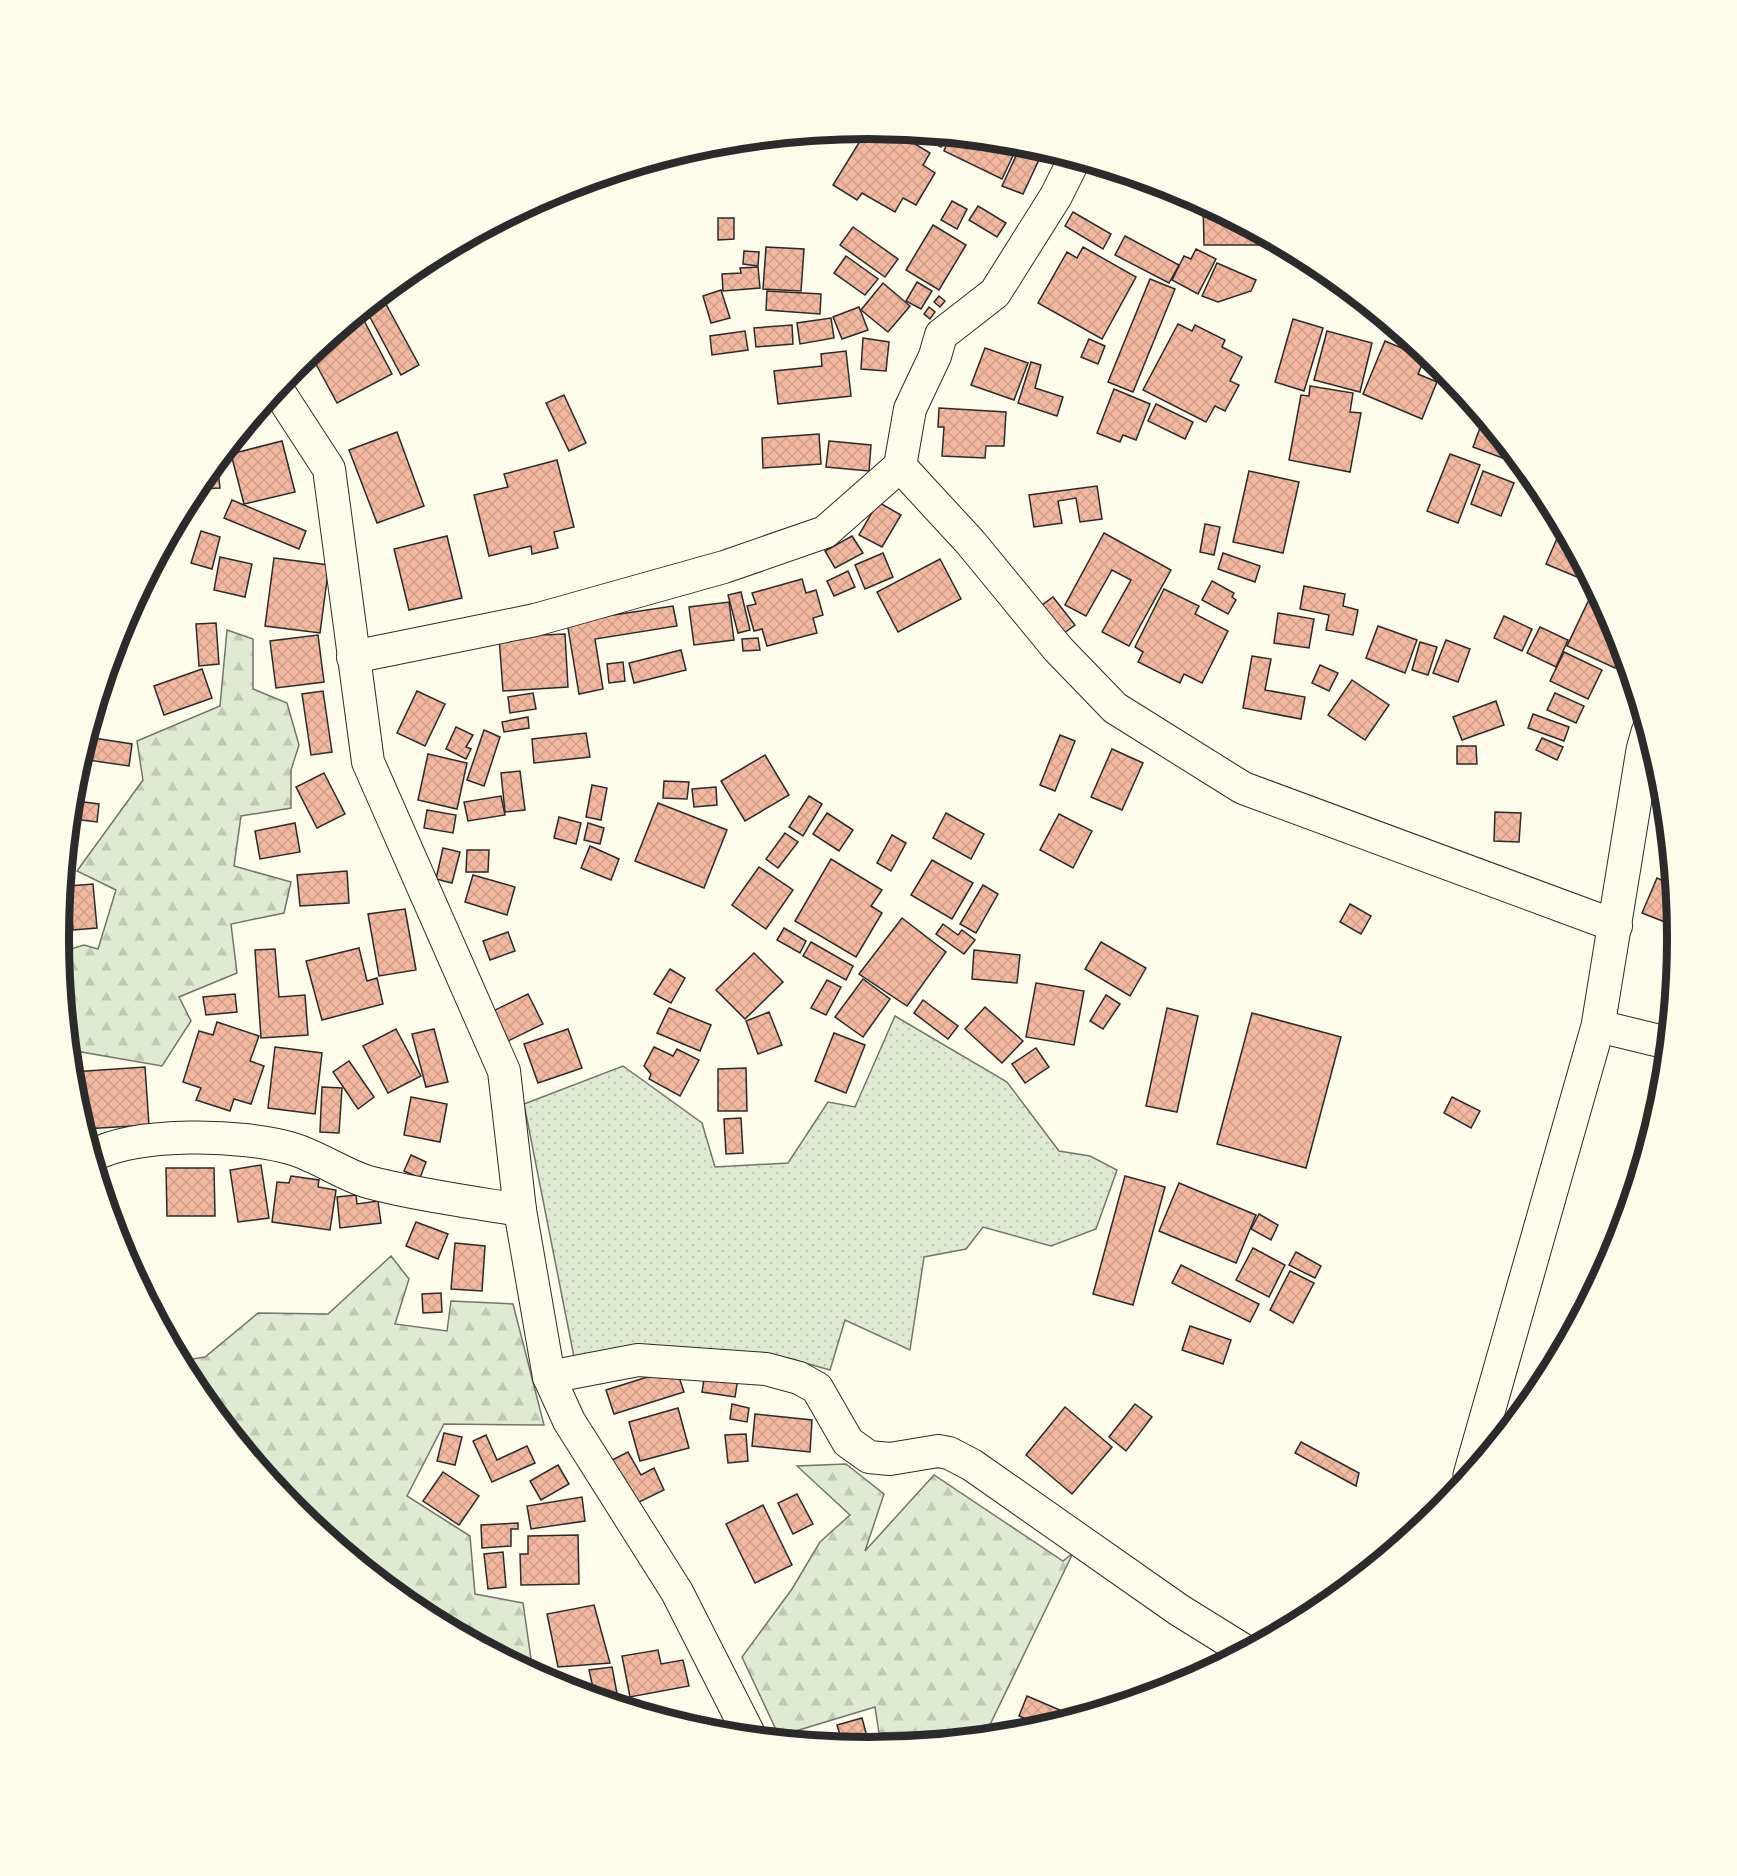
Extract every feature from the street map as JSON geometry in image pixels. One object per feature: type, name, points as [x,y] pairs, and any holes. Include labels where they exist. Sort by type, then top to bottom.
[{"type":"main road","points":[[1474,1460],[1598,1026],[1644,745]]},
{"type":"street","points":[[353,657],[535,620],[724,567],[825,532],[900,466],[910,409],[935,356],[941,335],[995,293],[1056,196],[1071,165]]},
{"type":"street","points":[[281,396],[329,470],[368,762],[504,1071],[520,1210],[549,1377],[568,1421],[676,1592],[746,1728]]},
{"type":"street","points":[[900,466],[971,543],[1058,649],[1115,708],[1243,788],[1616,926]]},
{"type":"street","points":[[1598,1026],[1661,1041]]},
{"type":"street","points":[[98,1152],[109,1146],[153,1138],[241,1141],[293,1149],[366,1181],[520,1210]]},
{"type":"street","points":[[549,1377],[639,1360],[766,1369],[800,1378],[817,1388],[848,1442],[869,1457],[890,1459],[938,1450],[949,1453],[981,1472],[1179,1610],[1238,1646]]},
{"type":"green space","points":[[227,630],[253,639],[253,689],[287,703],[299,745],[291,770],[291,808],[241,816],[234,866],[291,882],[284,913],[231,924],[237,973],[179,997],[191,1021],[162,1066],[77,1051],[69,949],[84,945],[98,949],[116,890],[77,871],[143,780],[137,741],[220,706]]},
{"type":"green space","points":[[895,1016],[1007,1082],[1059,1151],[1090,1156],[1117,1170],[1096,1229],[1051,1246],[983,1227],[966,1249],[924,1257],[910,1350],[845,1320],[830,1370],[788,1358],[574,1357],[524,1104],[623,1066],[702,1123],[715,1167],[788,1163],[828,1102],[855,1107]]},
{"type":"green space","points":[[391,1256],[409,1279],[395,1324],[447,1331],[451,1301],[513,1304],[544,1425],[444,1424],[407,1496],[470,1536],[475,1594],[523,1603],[532,1663],[469,1630],[424,1603],[341,1539],[267,1465],[234,1425],[190,1359],[205,1357],[258,1313],[328,1314]]},
{"type":"green space","points":[[846,1464],[884,1494],[865,1551],[934,1475],[1063,1561],[1073,1553],[988,1728],[943,1734],[939,1731],[879,1733],[875,1707],[788,1733],[777,1732],[742,1657],[792,1589],[820,1542],[850,1515],[797,1466]]},
{"type":"building","points":[[861,139],[908,140],[930,153],[923,165],[935,173],[916,205],[903,198],[895,212],[862,193],[857,200],[833,185]]},
{"type":"building","points":[[928,141],[944,142],[941,147]]},
{"type":"building","points":[[947,143],[1015,152],[1002,179],[944,151]]},
{"type":"building","points":[[1017,153],[1040,158],[1023,194],[1002,186]]},
{"type":"building","points":[[952,201],[967,209],[957,229],[941,220]]},
{"type":"building","points":[[978,206],[1006,223],[997,237],[969,220]]},
{"type":"building","points":[[1073,212],[1111,234],[1103,249],[1065,226]]},
{"type":"building","points":[[1203,212],[1266,245],[1204,245]]},
{"type":"building","points":[[718,218],[734,218],[734,239],[718,240]]},
{"type":"building","points":[[933,225],[966,245],[939,290],[906,270]]},
{"type":"building","points":[[853,227],[898,259],[885,277],[840,245]]},
{"type":"building","points":[[1125,236],[1179,265],[1169,283],[1115,255]]},
{"type":"building","points":[[766,247],[804,249],[801,291],[763,289]]},
{"type":"building","points":[[1083,247],[1136,277],[1102,339],[1038,303],[1067,252],[1077,258]]},
{"type":"building","points":[[1196,249],[1216,259],[1198,294],[1172,280],[1184,256],[1191,259]]},
{"type":"building","points":[[744,251],[759,252],[758,266],[743,264]]},
{"type":"building","points":[[846,256],[878,279],[865,295],[834,273]]},
{"type":"building","points":[[1217,263],[1256,280],[1251,291],[1218,302],[1202,296]]},
{"type":"building","points":[[758,267],[760,288],[723,291],[722,274],[741,273],[740,268]]},
{"type":"building","points":[[1150,279],[1175,289],[1133,392],[1108,382]]},
{"type":"building","points":[[917,282],[932,291],[921,309],[906,301]]},
{"type":"building","points":[[883,283],[910,306],[888,332],[861,310]]},
{"type":"building","points":[[721,290],[730,318],[711,323],[703,296]]},
{"type":"building","points":[[767,291],[821,294],[820,314],[766,310]]},
{"type":"building","points":[[939,296],[945,301],[940,307],[934,302]]},
{"type":"building","points":[[385,302],[419,365],[401,375],[369,315]]},
{"type":"building","points":[[859,307],[868,330],[842,339],[833,317]]},
{"type":"building","points":[[929,307],[935,312],[930,319],[924,314]]},
{"type":"building","points":[[831,318],[834,338],[800,344],[797,323]]},
{"type":"building","points":[[363,319],[392,374],[337,403],[315,362]]},
{"type":"building","points":[[1293,319],[1323,328],[1304,391],[1275,382]]},
{"type":"building","points":[[1178,324],[1192,331],[1195,325],[1225,340],[1222,347],[1242,357],[1230,381],[1239,385],[1225,411],[1215,406],[1206,422],[1143,390]]},
{"type":"building","points":[[792,325],[793,344],[756,347],[754,328]]},
{"type":"building","points":[[745,331],[748,350],[712,355],[710,336]]},
{"type":"building","points":[[1327,331],[1372,343],[1360,392],[1314,380]]},
{"type":"building","points":[[863,338],[889,342],[886,371],[861,369]]},
{"type":"building","points":[[1089,339],[1105,346],[1098,364],[1081,357]]},
{"type":"building","points":[[1385,341],[1413,353],[1423,363],[1418,374],[1437,382],[1422,419],[1363,394]]},
{"type":"building","points":[[985,348],[1028,363],[1014,400],[971,385]]},
{"type":"building","points":[[846,351],[851,396],[778,404],[774,371],[822,366],[821,354]]},
{"type":"building","points":[[1031,362],[1041,365],[1035,388],[1063,397],[1057,416],[1018,403]]},
{"type":"building","points":[[1310,386],[1353,393],[1350,412],[1361,413],[1350,472],[1289,460],[1301,395],[1309,396]]},
{"type":"building","points":[[1114,389],[1150,404],[1136,440],[1123,435],[1120,442],[1097,433]]},
{"type":"building","points":[[564,395],[586,443],[569,451],[546,403]]},
{"type":"building","points":[[1156,404],[1193,422],[1185,439],[1148,421]]},
{"type":"building","points":[[939,408],[1006,412],[1004,446],[986,446],[985,458],[942,456],[944,427],[938,427]]},
{"type":"building","points":[[1481,425],[1510,461],[1473,447]]},
{"type":"building","points":[[397,432],[424,506],[377,523],[349,450]]},
{"type":"building","points":[[819,434],[821,464],[763,468],[762,438]]},
{"type":"building","points":[[282,441],[295,492],[244,504],[232,454]]},
{"type":"building","points":[[829,441],[871,445],[869,471],[826,467]]},
{"type":"building","points":[[1450,454],[1480,465],[1458,523],[1427,511]]},
{"type":"building","points":[[557,460],[574,527],[554,532],[558,548],[532,554],[531,546],[489,556],[474,495],[508,487],[504,474]]},
{"type":"building","points":[[1249,471],[1299,482],[1283,553],[1233,542]]},
{"type":"building","points":[[1483,471],[1514,483],[1501,516],[1471,504]]},
{"type":"building","points":[[218,473],[220,488],[208,489]]},
{"type":"building","points":[[1097,486],[1102,519],[1080,522],[1076,498],[1058,501],[1062,523],[1034,527],[1029,495]]},
{"type":"building","points":[[232,500],[306,531],[299,549],[224,518]]},
{"type":"building","points":[[878,502],[901,515],[882,547],[859,535]]},
{"type":"building","points":[[1205,524],[1220,527],[1214,555],[1200,552]]},
{"type":"building","points":[[201,531],[220,537],[212,569],[191,563]]},
{"type":"building","points":[[1104,533],[1171,570],[1129,646],[1102,632],[1131,580],[1112,570],[1086,616],[1065,605]]},
{"type":"building","points":[[1559,534],[1584,580],[1546,564]]},
{"type":"building","points":[[447,536],[462,598],[409,610],[394,549]]},
{"type":"building","points":[[852,536],[863,553],[835,568],[825,551]]},
{"type":"building","points":[[883,553],[893,577],[865,589],[855,565]]},
{"type":"building","points":[[1223,553],[1260,566],[1255,582],[1218,569]]},
{"type":"building","points":[[220,557],[252,564],[245,597],[214,590]]},
{"type":"building","points":[[274,558],[329,565],[320,633],[265,626]]},
{"type":"building","points":[[940,559],[961,599],[898,632],[877,592]]},
{"type":"building","points":[[848,571],[855,587],[834,596],[827,581]]},
{"type":"building","points":[[802,579],[806,593],[816,590],[823,615],[813,618],[817,633],[767,646],[762,629],[754,631],[747,606],[756,604],[752,593]]},
{"type":"building","points":[[1212,581],[1234,593],[1232,597],[1236,600],[1228,614],[1202,600]]},
{"type":"building","points":[[1304,586],[1345,594],[1343,606],[1358,610],[1353,635],[1326,630],[1329,615],[1300,609]]},
{"type":"building","points":[[1164,589],[1199,606],[1195,614],[1228,631],[1202,683],[1184,674],[1180,683],[1138,662],[1143,652],[1135,647]]},
{"type":"building","points":[[741,592],[750,630],[738,633],[728,595]]},
{"type":"building","points":[[1591,595],[1618,662],[1615,668],[1567,646]]},
{"type":"building","points":[[1053,597],[1075,625],[1060,636],[1038,608]]},
{"type":"building","points":[[729,602],[734,640],[694,645],[689,607]]},
{"type":"building","points":[[673,606],[677,626],[595,639],[603,689],[579,694],[567,622]]},
{"type":"building","points":[[1278,613],[1314,619],[1309,648],[1274,643]]},
{"type":"building","points":[[1504,616],[1532,629],[1522,651],[1494,638]]},
{"type":"building","points":[[216,623],[219,664],[199,666],[196,624]]},
{"type":"building","points":[[1378,626],[1417,640],[1405,673],[1366,658]]},
{"type":"building","points":[[1540,627],[1568,640],[1556,667],[1527,653]]},
{"type":"building","points":[[565,634],[568,687],[503,691],[499,637]]},
{"type":"building","points":[[318,635],[324,682],[276,688],[270,641]]},
{"type":"building","points":[[758,638],[760,650],[743,651],[742,639]]},
{"type":"building","points":[[1446,640],[1470,649],[1458,682],[1433,673]]},
{"type":"building","points":[[1420,642],[1437,647],[1428,675],[1412,670]]},
{"type":"building","points":[[681,650],[686,670],[634,683],[629,663]]},
{"type":"building","points":[[1564,652],[1602,670],[1588,699],[1550,681]]},
{"type":"building","points":[[1252,656],[1271,659],[1265,690],[1305,697],[1301,719],[1243,708]]},
{"type":"building","points":[[623,662],[625,681],[609,683],[607,664]]},
{"type":"building","points":[[1320,665],[1338,673],[1329,691],[1312,683]]},
{"type":"building","points":[[202,669],[212,698],[164,715],[154,686]]},
{"type":"building","points":[[1352,680],[1389,705],[1365,740],[1328,715]]},
{"type":"building","points":[[323,691],[332,752],[311,755],[302,694]]},
{"type":"building","points":[[417,691],[445,704],[425,746],[397,733]]},
{"type":"building","points":[[533,693],[536,709],[510,713],[508,697]]},
{"type":"building","points":[[1555,693],[1584,706],[1576,723],[1547,710]]},
{"type":"building","points":[[1496,701],[1504,725],[1462,740],[1453,717]]},
{"type":"building","points":[[1533,714],[1569,727],[1564,741],[1528,728]]},
{"type":"building","points":[[528,717],[529,728],[504,732],[502,722]]},
{"type":"building","points":[[456,727],[473,735],[466,747],[471,749],[466,759],[446,749]]},
{"type":"building","points":[[484,730],[500,737],[484,786],[467,780]]},
{"type":"building","points":[[586,733],[590,757],[534,763],[532,739]]},
{"type":"building","points":[[1060,735],[1075,741],[1055,791],[1040,785]]},
{"type":"building","points":[[94,738],[132,744],[129,766],[89,760]]},
{"type":"building","points":[[1542,738],[1563,747],[1557,760],[1536,750]]},
{"type":"building","points":[[1457,746],[1476,746],[1477,764],[1457,764]]},
{"type":"building","points":[[1112,749],[1143,763],[1122,810],[1091,797]]},
{"type":"building","points":[[428,754],[467,763],[457,809],[418,800]]},
{"type":"building","points":[[765,755],[789,795],[745,821],[721,781]]},
{"type":"building","points":[[520,771],[525,810],[505,812],[501,773]]},
{"type":"building","points":[[324,773],[345,814],[317,828],[296,787]]},
{"type":"building","points":[[664,781],[689,782],[687,799],[663,798]]},
{"type":"building","points":[[592,785],[607,788],[601,820],[586,817]]},
{"type":"building","points":[[716,787],[717,805],[694,807],[692,789]]},
{"type":"building","points":[[501,796],[505,815],[468,821],[464,802]]},
{"type":"building","points":[[809,796],[822,804],[803,836],[789,827]]},
{"type":"building","points":[[81,802],[99,804],[97,822],[78,820]]},
{"type":"building","points":[[658,803],[727,830],[704,888],[635,861]]},
{"type":"building","points":[[427,810],[456,815],[453,833],[424,828]]},
{"type":"building","points":[[1495,812],[1521,813],[1519,842],[1494,841]]},
{"type":"building","points":[[827,813],[853,830],[839,851],[813,834]]},
{"type":"building","points":[[946,813],[984,834],[971,859],[933,838]]},
{"type":"building","points":[[1059,814],[1092,831],[1073,868],[1040,850]]},
{"type":"building","points":[[559,817],[581,823],[576,844],[554,838]]},
{"type":"building","points":[[295,823],[300,852],[260,859],[255,831]]},
{"type":"building","points":[[588,823],[604,828],[600,844],[584,840]]},
{"type":"building","points":[[785,833],[798,842],[778,868],[766,859]]},
{"type":"building","points":[[892,835],[906,843],[891,871],[877,863]]},
{"type":"building","points":[[590,846],[619,859],[611,880],[581,868]]},
{"type":"building","points":[[443,848],[460,852],[452,883],[436,879]]},
{"type":"building","points":[[467,850],[489,850],[488,872],[466,872]]},
{"type":"building","points":[[831,859],[882,890],[871,906],[882,913],[856,957],[795,921]]},
{"type":"building","points":[[932,860],[973,883],[952,919],[911,895]]},
{"type":"building","points":[[759,867],[793,890],[766,929],[732,905]]},
{"type":"building","points":[[347,871],[349,903],[300,906],[297,875]]},
{"type":"building","points":[[473,875],[515,887],[507,915],[465,902]]},
{"type":"building","points":[[1657,878],[1666,882],[1667,923],[1642,913]]},
{"type":"building","points":[[93,884],[97,928],[73,930],[71,886]]},
{"type":"building","points":[[983,885],[998,894],[976,933],[960,924]]},
{"type":"building","points":[[1350,904],[1371,916],[1361,934],[1340,922]]},
{"type":"building","points":[[405,909],[416,970],[379,976],[368,914]]},
{"type":"building","points":[[902,918],[946,952],[907,1006],[859,974]]},
{"type":"building","points":[[943,924],[958,935],[962,930],[975,940],[964,954],[936,934]]},
{"type":"building","points":[[784,928],[806,941],[800,953],[777,940]]},
{"type":"building","points":[[508,932],[515,951],[490,960],[483,941]]},
{"type":"building","points":[[811,942],[853,966],[846,980],[803,956]]},
{"type":"building","points":[[1101,942],[1146,968],[1130,996],[1085,969]]},
{"type":"building","points":[[359,948],[367,981],[377,978],[383,1004],[322,1020],[306,961]]},
{"type":"building","points":[[275,949],[279,997],[305,995],[308,1035],[261,1038],[255,950]]},
{"type":"building","points":[[974,950],[1020,955],[1017,983],[972,979]]},
{"type":"building","points":[[754,953],[783,982],[745,1019],[716,990]]},
{"type":"building","points":[[670,969],[685,978],[671,1003],[654,994]]},
{"type":"building","points":[[863,979],[890,999],[863,1037],[835,1017]]},
{"type":"building","points":[[827,980],[841,987],[826,1015],[811,1008]]},
{"type":"building","points":[[1036,983],[1084,991],[1074,1045],[1026,1037]]},
{"type":"building","points":[[235,994],[237,1012],[206,1015],[203,997]]},
{"type":"building","points":[[528,994],[543,1024],[506,1042],[491,1012]]},
{"type":"building","points":[[1106,995],[1120,1004],[1103,1029],[1090,1021]]},
{"type":"building","points":[[923,1000],[958,1026],[948,1039],[914,1013]]},
{"type":"building","points":[[985,1007],[1023,1041],[1002,1063],[965,1029]]},
{"type":"building","points":[[669,1008],[711,1025],[700,1051],[657,1033]]},
{"type":"building","points":[[1167,1008],[1198,1016],[1177,1112],[1146,1106]]},
{"type":"building","points":[[769,1012],[782,1045],[758,1054],[746,1021]]},
{"type":"building","points":[[1252,1013],[1341,1037],[1306,1168],[1217,1144]]},
{"type":"building","points":[[217,1022],[259,1036],[250,1061],[264,1066],[251,1104],[234,1099],[230,1111],[196,1100],[201,1088],[183,1082],[199,1031],[213,1035]]},
{"type":"building","points":[[396,1029],[421,1076],[388,1093],[363,1046]]},
{"type":"building","points":[[434,1029],[448,1082],[426,1087],[412,1034]]},
{"type":"building","points":[[568,1029],[582,1068],[538,1083],[524,1044]]},
{"type":"building","points":[[834,1033],[865,1045],[846,1093],[815,1081]]},
{"type":"building","points":[[275,1047],[322,1053],[315,1114],[268,1108]]},
{"type":"building","points":[[654,1047],[673,1056],[677,1049],[699,1060],[680,1096],[649,1079],[651,1074],[644,1066]]},
{"type":"building","points":[[1036,1048],[1049,1067],[1025,1083],[1012,1064]]},
{"type":"building","points":[[349,1061],[374,1097],[358,1109],[333,1072]]},
{"type":"building","points":[[145,1067],[149,1125],[92,1129],[81,1071]]},
{"type":"building","points":[[746,1068],[747,1111],[718,1111],[718,1069]]},
{"type":"building","points":[[322,1087],[342,1088],[339,1133],[320,1132]]},
{"type":"building","points":[[411,1097],[447,1104],[440,1142],[404,1135]]},
{"type":"building","points":[[1452,1097],[1480,1111],[1471,1128],[1444,1113]]},
{"type":"building","points":[[741,1118],[743,1153],[726,1154],[724,1119]]},
{"type":"building","points":[[411,1155],[426,1162],[420,1178],[404,1171]]},
{"type":"building","points":[[261,1165],[269,1218],[238,1222],[230,1170]]},
{"type":"building","points":[[166,1168],[214,1168],[215,1216],[167,1216]]},
{"type":"building","points":[[291,1176],[319,1180],[318,1187],[336,1190],[330,1230],[272,1222],[277,1182],[289,1183]]},
{"type":"building","points":[[1125,1176],[1165,1187],[1133,1305],[1093,1294]]},
{"type":"building","points":[[1179,1183],[1256,1215],[1236,1263],[1159,1231]]},
{"type":"building","points":[[356,1195],[357,1204],[378,1201],[381,1223],[340,1228],[337,1197]]},
{"type":"building","points":[[1259,1214],[1278,1225],[1271,1240],[1251,1229]]},
{"type":"building","points":[[416,1222],[448,1234],[438,1259],[406,1246]]},
{"type":"building","points":[[455,1243],[485,1246],[482,1291],[451,1289]]},
{"type":"building","points":[[1253,1248],[1285,1265],[1269,1297],[1236,1280]]},
{"type":"building","points":[[1296,1252],[1321,1266],[1315,1278],[1289,1265]]},
{"type":"building","points":[[1181,1265],[1259,1304],[1250,1322],[1172,1283]]},
{"type":"building","points":[[1290,1271],[1314,1283],[1293,1323],[1270,1310]]},
{"type":"building","points":[[441,1293],[442,1312],[423,1313],[422,1294]]},
{"type":"building","points":[[1190,1326],[1231,1340],[1223,1364],[1182,1350]]},
{"type":"building","points":[[676,1368],[684,1392],[614,1414],[606,1390]]},
{"type":"building","points":[[705,1372],[738,1378],[735,1397],[702,1392]]},
{"type":"building","points":[[732,1404],[749,1408],[747,1422],[730,1419]]},
{"type":"building","points":[[1135,1404],[1152,1417],[1126,1451],[1109,1437]]},
{"type":"building","points":[[1065,1407],[1112,1447],[1072,1494],[1026,1455]]},
{"type":"building","points":[[678,1408],[689,1448],[640,1461],[629,1422]]},
{"type":"building","points":[[755,1414],[812,1420],[810,1452],[752,1446]]},
{"type":"building","points":[[444,1433],[462,1437],[455,1465],[437,1461]]},
{"type":"building","points":[[746,1434],[748,1461],[728,1463],[725,1435]]},
{"type":"building","points":[[486,1435],[497,1460],[527,1446],[535,1463],[492,1482],[473,1441]]},
{"type":"building","points":[[1301,1442],[1359,1473],[1356,1486],[1295,1453]]},
{"type":"building","points":[[628,1452],[641,1475],[654,1468],[664,1490],[633,1505],[610,1461]]},
{"type":"building","points":[[558,1465],[569,1484],[541,1500],[530,1481]]},
{"type":"building","points":[[443,1472],[479,1496],[459,1525],[423,1501]]},
{"type":"building","points":[[797,1494],[813,1524],[793,1534],[778,1503]]},
{"type":"building","points":[[582,1497],[585,1521],[531,1529],[527,1506]]},
{"type":"building","points":[[763,1505],[792,1565],[755,1583],[726,1524]]},
{"type":"building","points":[[518,1523],[518,1529],[511,1529],[511,1546],[482,1548],[481,1525]]},
{"type":"building","points":[[578,1535],[579,1584],[521,1585],[520,1554],[528,1554],[528,1536]]},
{"type":"building","points":[[503,1552],[506,1587],[488,1589],[484,1554]]},
{"type":"building","points":[[594,1605],[610,1663],[558,1667],[547,1614]]},
{"type":"building","points":[[658,1650],[661,1664],[683,1660],[689,1686],[630,1697],[622,1656]]},
{"type":"building","points":[[612,1667],[618,1697],[593,1688],[589,1670]]},
{"type":"building","points":[[1027,1696],[1065,1712],[1030,1721],[1019,1716]]},
{"type":"building","points":[[862,1718],[867,1738],[841,1737],[837,1725]]}]
